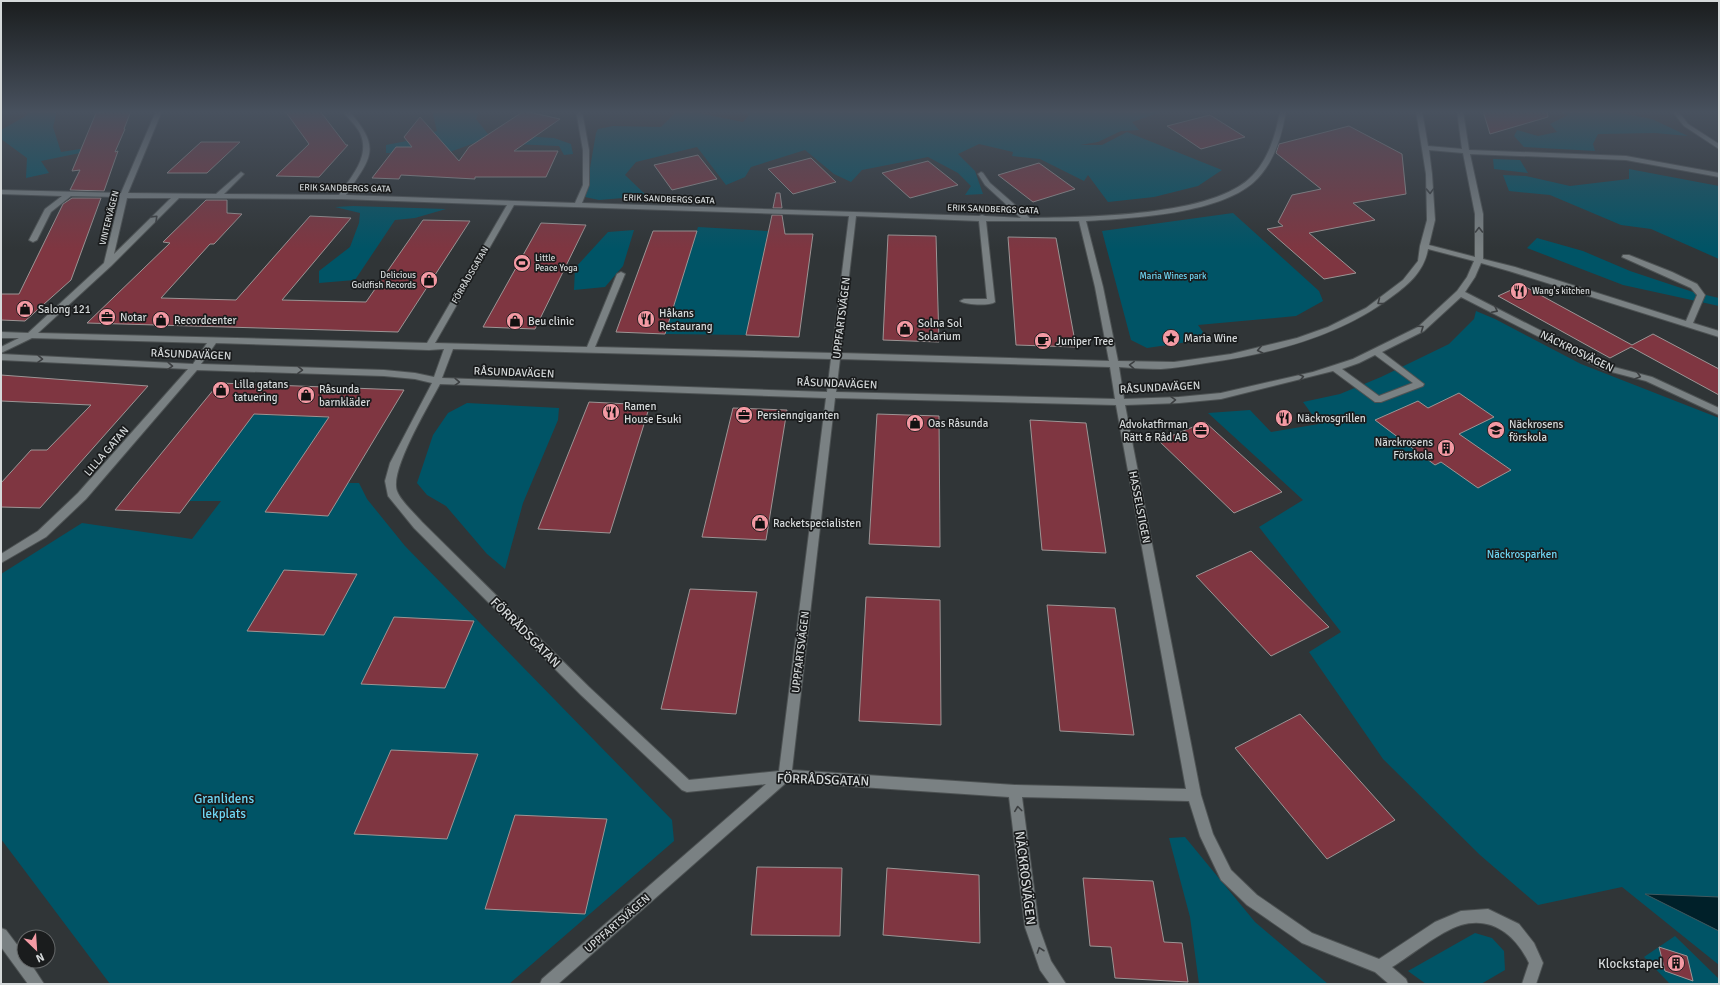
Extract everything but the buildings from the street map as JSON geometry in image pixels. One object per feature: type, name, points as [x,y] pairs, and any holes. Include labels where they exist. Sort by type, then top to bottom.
[{"type":"street","name":"VINTERVÄGEN","points":[[108,264],[124,195],[140,157]]},
{"type":"street","points":[[341,197],[365,157]]},
{"type":"street","points":[[578,205],[586,185],[586,157]]},
{"type":"street","name":"ERIK SANDBERGS GATA","points":[[1,192],[177,196],[341,197],[982,217],[1028,220],[1082,220],[1136,215],[1196,206],[1229,196],[1255,178],[1269,157]]},
{"type":"street","name":"RÅSUNDAVÄGEN","points":[[1,335],[1174,365],[1217,359],[1280,345],[1321,333],[1369,310],[1406,282],[1422,261],[1424,246],[1431,220],[1429,174],[1426,157]]},
{"type":"street","name":"RÅSUNDAVÄGEN","points":[[1,358],[195,367],[384,373],[416,376],[437,381],[832,395],[1120,402],[1179,400],[1220,396],[1315,374],[1356,361],[1377,352],[1421,328],[1460,293],[1471,277],[1479,259],[1479,214],[1467,157]]},
{"type":"street","points":[[1602,157],[1626,158],[1719,175]]},
{"type":"street","points":[[217,196],[241,174]]},
{"type":"street","points":[[982,174],[987,184],[1028,220]]},
{"type":"street","points":[[34,240],[48,211],[70,193]]},
{"type":"street","name":"VINTERVÄGEN","points":[[1,350],[30,336],[108,264],[177,196]]},
{"type":"street","name":"FÖRRÅDSGATAN","points":[[429,347],[512,203]]},
{"type":"street","name":"UPPFARTSVÄGEN","points":[[547,984],[785,776],[853,214]]},
{"type":"street","points":[[964,301],[992,302],[982,217]]},
{"type":"street","name":"HASSELSTIGEN","points":[[1082,220],[1095,271],[1115,364],[1120,402],[1194,795]]},
{"type":"street","points":[[1424,246],[1479,259],[1719,334]]},
{"type":"street","points":[[1626,256],[1694,286],[1701,296],[1689,324]]},
{"type":"street","points":[[590,350],[621,274]]},
{"type":"street","name":"NÄCKROSVÄGEN","points":[[1460,293],[1607,368],[1649,380],[1719,412]]},
{"type":"street","name":"LILLA GATAN","points":[[1,559],[42,534],[82,496],[195,367],[213,341]]},
{"type":"street","name":"FÖRRÅDSGATAN","points":[[449,347],[437,381],[395,463],[390,481],[392,494],[418,525],[585,691],[687,786],[785,776],[1016,791],[1194,795]]},
{"type":"street","points":[[1335,368],[1378,400],[1420,384],[1377,352]]},
{"type":"street","name":"NÄCKROSVÄGEN","points":[[1016,791],[1032,927],[1045,965],[1059,984]]},
{"type":"street","points":[[1194,795],[1207,836],[1226,875],[1252,900],[1307,938],[1380,967],[1401,984]]},
{"type":"street","points":[[1380,967],[1440,927],[1461,918],[1488,916],[1514,929],[1529,948],[1536,964],[1529,984]]},
{"type":"street","points":[[1,935],[37,984]]},
{"type":"green space","points":[[26,157],[61,157],[41,161],[49,173],[26,178],[27,158]]},
{"type":"green space","points":[[592,157],[656,157],[636,162],[625,175],[647,196],[599,200],[585,197]]},
{"type":"green space","points":[[705,157],[783,157],[751,167],[745,177],[726,185]]},
{"type":"green space","points":[[813,157],[961,157],[975,171],[983,194],[965,195],[971,186],[958,173],[928,157],[862,170],[851,182],[834,174]]},
{"type":"green space","points":[[1021,157],[1189,157],[1222,170],[1198,186],[1154,197],[1108,202],[1088,175],[1084,181],[1040,159]]},
{"type":"green space","points":[[1493,159],[1520,160],[1528,173],[1494,169]]},
{"type":"green space","points":[[1629,169],[1719,186],[1719,259],[1651,229],[1621,225],[1550,195],[1509,191],[1503,175],[1526,176],[1570,186],[1629,179]]},
{"type":"green space","points":[[353,206],[446,209],[415,218],[395,220],[355,280],[319,283],[319,271],[350,247],[359,223],[360,213],[335,207]]},
{"type":"green space","name":"Maria Wines park","points":[[1233,213],[1319,291],[1323,301],[1296,316],[1198,325],[1208,339],[1147,348],[1131,340],[1102,231]]},
{"type":"green space","points":[[698,227],[768,231],[746,335],[665,334]]},
{"type":"green space","points":[[634,230],[623,266],[605,287],[574,290],[575,268],[608,232]]},
{"type":"green space","points":[[1537,238],[1583,251],[1630,271],[1693,292],[1719,298],[1719,306],[1623,285],[1527,248]]},
{"type":"green space","name":"Näckrosparken","points":[[1476,311],[1495,319],[1581,364],[1719,418],[1719,965],[1622,887],[1538,905],[1480,855],[1383,759],[1309,652],[1341,632],[1259,527],[1303,500],[1208,413],[1250,410],[1271,432],[1319,424],[1303,402],[1340,394],[1381,377],[1449,344],[1474,319]]},
{"type":"green space","points":[[467,403],[559,408],[558,420],[523,503],[505,569],[487,554],[446,506],[427,495],[417,483],[433,435],[448,413]]},
{"type":"green space","name":"Granlidens lekplats","points":[[243,414],[338,418],[266,512],[328,515],[347,483],[359,483],[367,499],[405,546],[672,820],[674,841],[509,984],[110,984],[1,839],[1,574],[82,523],[192,539],[221,501],[189,501],[228,449]]},
{"type":"green space","points":[[1185,837],[1255,922],[1328,984],[1199,984],[1190,917],[1169,838]]},
{"type":"green space","points":[[1475,933],[1492,938],[1504,951],[1505,970],[1481,984],[1426,984],[1408,971]]},
{"type":"green space","points":[[1675,936],[1719,979],[1719,984],[1670,984],[1644,957]]},
{"type":"shaded area","points":[[1645,894],[1719,897],[1719,931]]},
{"type":"place","name":"Little Peace Yoga","points":[[522,263]]},
{"type":"place","name":"Delicious Goldfish Records","points":[[429,280]]},
{"type":"place","name":"Wang's kitchen","points":[[1519,291]]},
{"type":"place","name":"Salong 121","points":[[25,309]]},
{"type":"place","name":"Notar","points":[[107,317]]},
{"type":"place","name":"Håkans Restaurang","points":[[646,319]]},
{"type":"place","name":"Recordcenter","points":[[161,320]]},
{"type":"place","name":"Beu clinic","points":[[515,321]]},
{"type":"place","name":"Solna Sol Solarium","points":[[905,329]]},
{"type":"place","name":"Maria Wine","points":[[1171,338]]},
{"type":"place","name":"Juniper Tree","points":[[1043,341]]},
{"type":"place","name":"Lilla gatans tatuering","points":[[221,390]]},
{"type":"place","name":"Råsunda barnkläder","points":[[306,395]]},
{"type":"place","name":"Ramen House Esuki","points":[[611,412]]},
{"type":"place","name":"Persienngiganten","points":[[744,415]]},
{"type":"place","name":"Näckrosgrillen","points":[[1284,418]]},
{"type":"place","name":"Oas Råsunda","points":[[915,423]]},
{"type":"place","name":"Advokatfirman Rätt & Råd AB","points":[[1201,430]]},
{"type":"place","name":"Näckrosens förskola","points":[[1496,430]]},
{"type":"place","name":"Närckrosens Förskola","points":[[1446,448]]},
{"type":"place","name":"Racketspecialisten","points":[[760,523]]},
{"type":"place","name":"Klockstapel","points":[[1676,963]]}]
